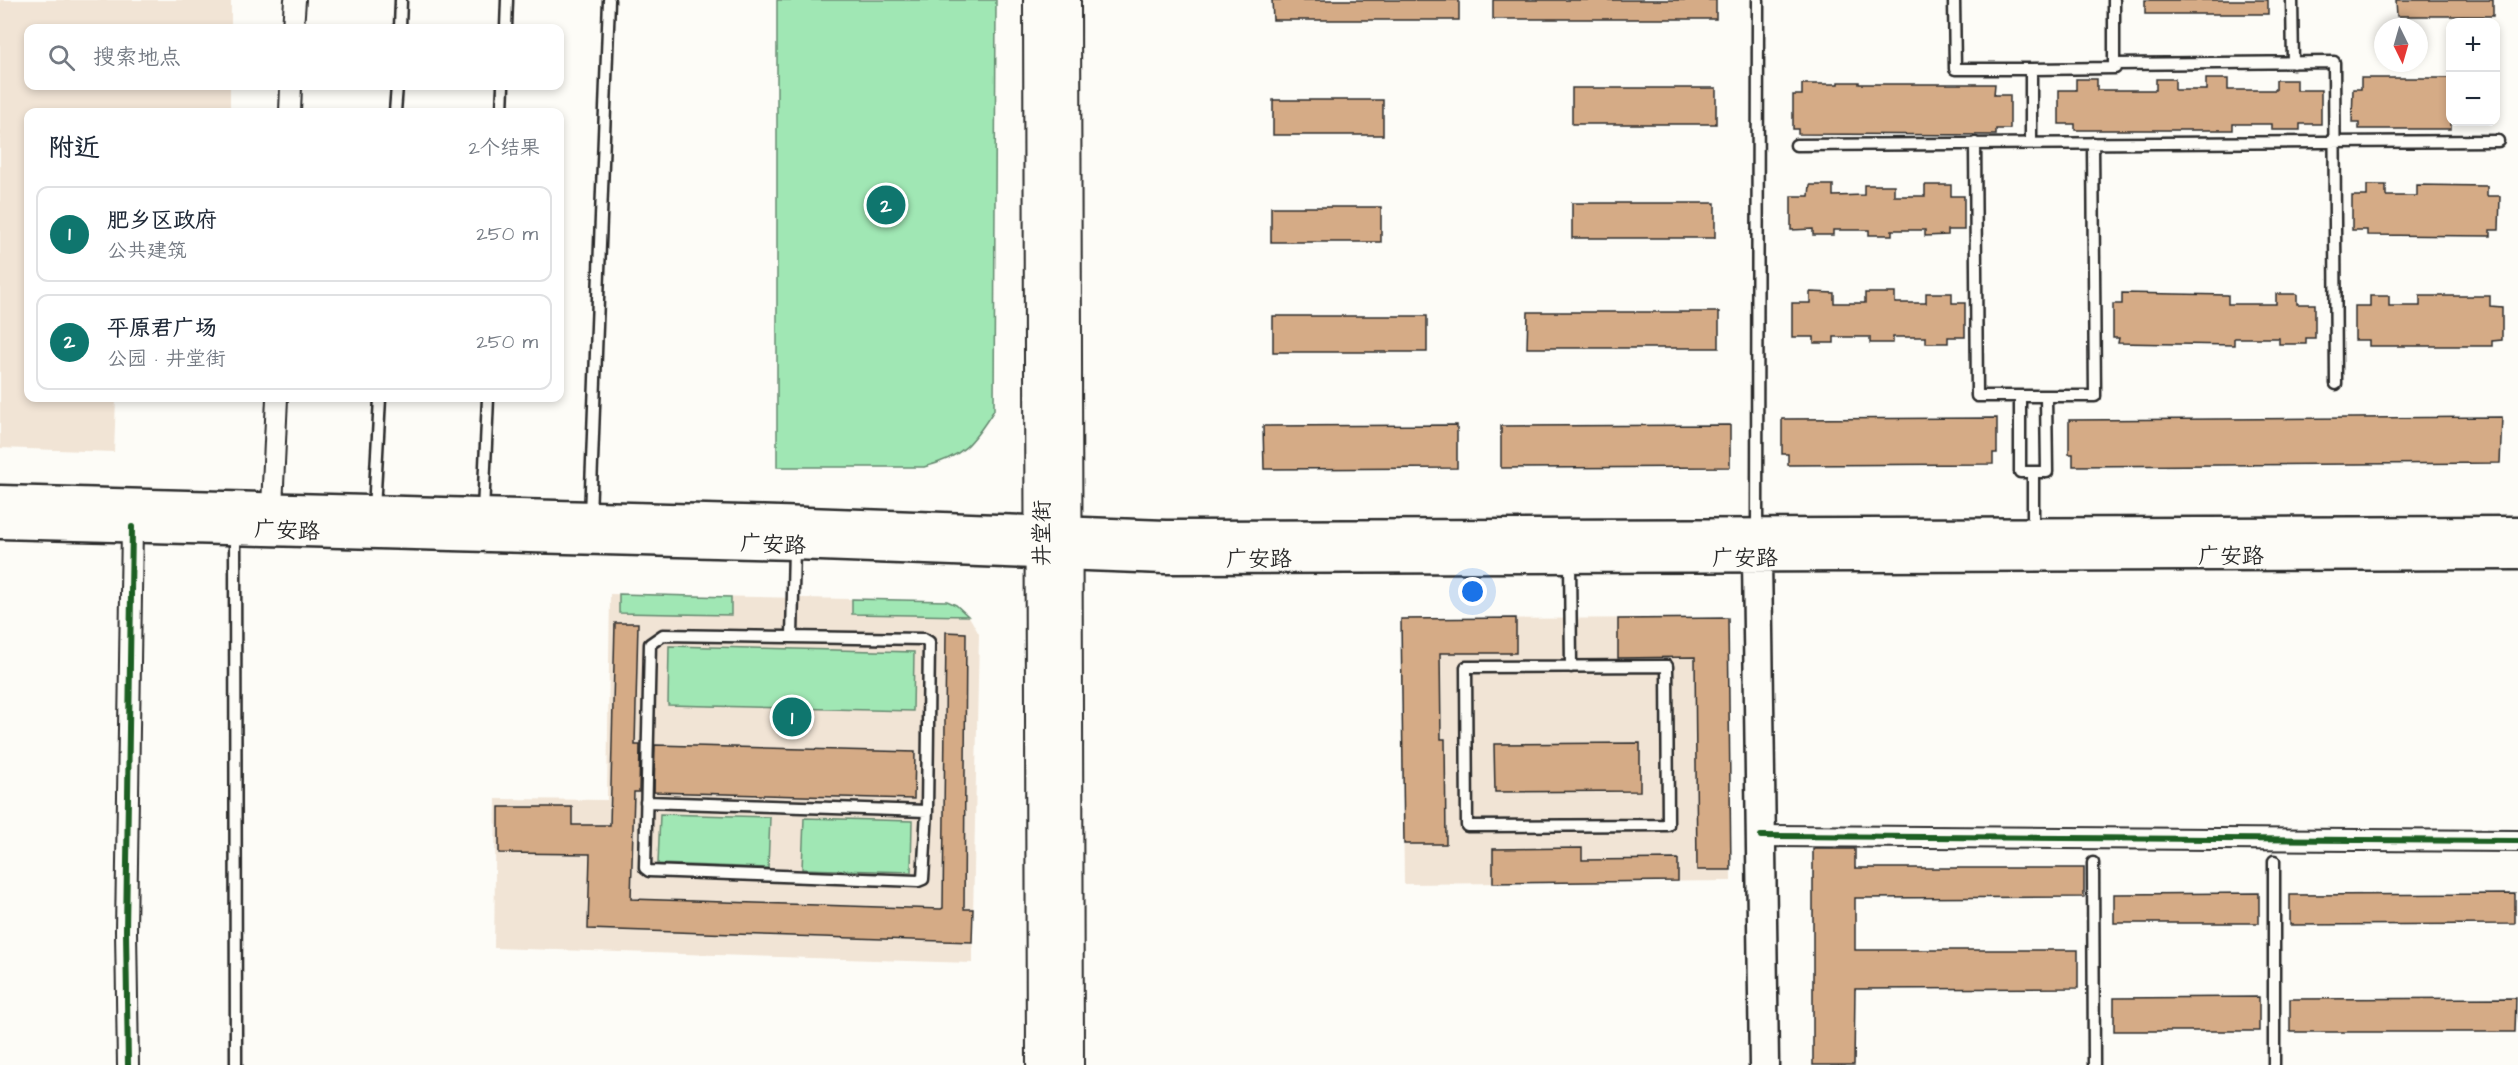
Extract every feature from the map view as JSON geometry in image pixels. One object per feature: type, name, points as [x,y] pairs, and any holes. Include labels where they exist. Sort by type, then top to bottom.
[{"type":"main road","name":"井堂街","points":[[1040,0],[1067,1065]]},
{"type":"main road","name":"井堂街","points":[[1043,1065],[1064,0]]},
{"type":"main road","name":"广安路","points":[[0,500],[590,516],[1053,543],[1165,559],[1570,558],[1757,546],[2033,533],[2518,531]]},
{"type":"main road","name":"广安路","points":[[0,524],[794,545],[1053,543],[1166,535],[1757,546],[2518,555]]},
{"type":"main road","points":[[1757,546],[1764,1065]]},
{"type":"street","points":[[293,24],[295,0]]},
{"type":"street","points":[[290,108],[291,90]]},
{"type":"street","points":[[272,507],[277,402]]},
{"type":"street","points":[[128,1065],[126,931],[132,527]]},
{"type":"street","points":[[1761,836],[2518,841]]},
{"type":"lane","points":[[400,24],[401,0]]},
{"type":"lane","points":[[506,24],[507,0]]},
{"type":"lane","points":[[590,516],[609,0]]},
{"type":"lane","points":[[1757,546],[1758,0]]},
{"type":"lane","points":[[1954,0],[1955,69],[2115,68],[2114,0]]},
{"type":"lane","points":[[2292,0],[2293,63]]},
{"type":"lane","points":[[2114,64],[2334,62],[2336,384]]},
{"type":"lane","points":[[2031,69],[2031,143]]},
{"type":"lane","points":[[395,108],[397,90]]},
{"type":"lane","points":[[502,108],[503,90]]},
{"type":"lane","points":[[1796,145],[2498,141]]},
{"type":"lane","points":[[1975,144],[1977,396],[2094,396],[2093,143]]},
{"type":"lane","points":[[2020,396],[2020,472],[2047,472],[2046,396]]},
{"type":"lane","points":[[374,510],[380,402]]},
{"type":"lane","points":[[483,513],[488,402]]},
{"type":"lane","points":[[2033,472],[2033,533]]},
{"type":"lane","points":[[235,530],[236,1065]]},
{"type":"lane","points":[[792,637],[794,545]]},
{"type":"lane","points":[[1570,558],[1571,667]]},
{"type":"lane","points":[[663,635],[792,637],[924,639],[929,642],[926,869],[923,879],[918,881],[649,871],[645,863],[650,644],[663,635]]},
{"type":"lane","points":[[1667,666],[1668,825],[1467,826],[1466,667],[1571,667],[1667,666]]},
{"type":"lane","points":[[646,802],[927,811]]},
{"type":"lane","points":[[2274,861],[2274,1065]]},
{"type":"lane","points":[[2093,862],[2094,1065]]},
{"type":"shaded area","points":[[0,0],[231,0],[231,24],[24,24],[24,90],[230,90],[230,108],[24,108],[24,402],[116,402],[114,452],[0,448]]},
{"type":"shaded area","points":[[610,594],[947,601],[956,605],[970,618],[979,634],[972,963],[494,948],[496,799],[607,800]]},
{"type":"shaded area","points":[[1728,618],[1731,881],[1404,884],[1401,619]]},
{"type":"green space","points":[[777,0],[996,0],[994,410],[966,447],[948,459],[937,463],[924,467],[777,467]]},
{"type":"green space","points":[[619,594],[731,597],[731,615],[619,613]]},
{"type":"green space","points":[[852,599],[947,601],[956,605],[968,616],[852,614]]},
{"type":"green space","points":[[669,646],[914,652],[913,711],[668,705]]},
{"type":"green space","points":[[660,814],[770,817],[768,868],[658,864]]},
{"type":"green space","points":[[804,818],[912,821],[911,872],[802,869]]},
{"type":"building","points":[[1272,0],[1459,0],[1459,20],[1273,20]]},
{"type":"building","points":[[1493,0],[1716,0],[1716,19],[1493,19]]},
{"type":"building","points":[[2145,0],[2268,0],[2268,14],[2145,14]]},
{"type":"building","points":[[2396,0],[2493,0],[2493,16],[2397,16]]},
{"type":"building","points":[[2361,78],[2446,78],[2446,126],[2451,126],[2451,129],[2359,129],[2359,123],[2352,123],[2353,89],[2361,89]]},
{"type":"building","points":[[2076,79],[2097,79],[2097,90],[2156,90],[2156,79],[2175,79],[2175,90],[2206,90],[2206,79],[2228,79],[2228,90],[2276,90],[2276,80],[2297,80],[2297,90],[2321,90],[2321,124],[2300,124],[2300,130],[2272,130],[2272,124],[2233,124],[2233,130],[2075,130],[2075,124],[2059,124],[2059,90],[2076,90]]},
{"type":"building","points":[[1838,82],[1995,84],[1994,95],[2010,95],[2010,129],[1996,129],[1996,135],[1798,134],[1798,129],[1793,129],[1793,95],[1802,95],[1802,84],[1838,84]]},
{"type":"building","points":[[1572,88],[1716,88],[1716,124],[1572,124]]},
{"type":"building","points":[[1273,100],[1383,100],[1383,135],[1273,135]]},
{"type":"building","points":[[1810,185],[1833,185],[1833,196],[1864,195],[1864,185],[1894,185],[1894,196],[1925,196],[1925,185],[1951,185],[1951,196],[1964,196],[1964,230],[1948,230],[1948,235],[1925,236],[1925,230],[1892,230],[1892,235],[1869,235],[1869,230],[1833,230],[1833,235],[1813,235],[1813,229],[1791,230],[1791,196],[1809,196]]},
{"type":"building","points":[[2367,185],[2386,185],[2386,196],[2417,196],[2417,185],[2487,186],[2487,196],[2500,196],[2499,230],[2490,230],[2490,236],[2367,235],[2367,230],[2352,230],[2352,196],[2367,196]]},
{"type":"building","points":[[1572,203],[1715,203],[1715,238],[1572,238]]},
{"type":"building","points":[[1271,207],[1381,207],[1381,242],[1271,242]]},
{"type":"building","points":[[1810,292],[1834,293],[1834,303],[1865,303],[1865,293],[1895,293],[1895,303],[1926,303],[1926,293],[1952,293],[1952,303],[1965,303],[1965,337],[1948,337],[1948,343],[1926,343],[1926,337],[1893,337],[1893,343],[1870,343],[1870,337],[1834,337],[1834,343],[1814,343],[1814,337],[1792,337],[1792,303],[1810,303]]},
{"type":"building","points":[[2122,293],[2228,295],[2228,304],[2276,304],[2276,294],[2297,294],[2297,304],[2315,304],[2315,338],[2306,338],[2306,344],[2279,344],[2279,338],[2234,338],[2234,345],[2118,343],[2119,338],[2113,338],[2113,304],[2122,304]]},
{"type":"building","points":[[2370,296],[2389,296],[2389,306],[2420,306],[2420,296],[2490,296],[2490,306],[2502,307],[2502,340],[2492,341],[2492,346],[2369,346],[2369,340],[2355,340],[2355,306],[2370,306]]},
{"type":"building","points":[[1528,312],[1719,312],[1719,348],[1527,348]]},
{"type":"building","points":[[1273,316],[1427,316],[1427,352],[1273,352]]},
{"type":"building","points":[[2502,417],[2500,463],[2073,466],[2073,454],[2069,454],[2069,420]]},
{"type":"building","points":[[1997,418],[1997,453],[1993,453],[1993,464],[1788,465],[1788,454],[1782,454],[1782,419]]},
{"type":"building","points":[[1457,425],[1457,468],[1264,469],[1263,426]]},
{"type":"building","points":[[1730,425],[1730,467],[1501,468],[1501,426]]},
{"type":"building","points":[[1516,618],[1516,653],[1440,653],[1441,739],[1445,739],[1446,844],[1404,844],[1401,619]]},
{"type":"building","points":[[1728,618],[1731,870],[1697,870],[1695,657],[1618,658],[1618,619]]},
{"type":"building","points":[[615,623],[638,623],[635,745],[640,745],[639,792],[634,792],[631,899],[941,909],[943,908],[946,632],[966,633],[964,909],[973,909],[972,942],[588,929],[590,854],[499,853],[499,807],[572,807],[572,825],[610,825]]},
{"type":"building","points":[[1640,743],[1640,791],[1495,792],[1494,744]]},
{"type":"building","points":[[655,745],[915,752],[914,799],[654,792]]},
{"type":"building","points":[[1582,848],[1582,860],[1678,859],[1678,881],[1493,883],[1493,849]]},
{"type":"building","points":[[1813,849],[1855,849],[1855,868],[2084,868],[2084,897],[1855,898],[1855,950],[2078,950],[2078,988],[1855,989],[1854,1065],[1813,1065]]},
{"type":"building","points":[[2259,893],[2259,923],[2114,923],[2114,894]]},
{"type":"building","points":[[2515,894],[2515,924],[2290,925],[2290,895]]},
{"type":"building","points":[[2259,997],[2259,1031],[2114,1031],[2114,998]]},
{"type":"building","points":[[2516,998],[2515,1032],[2290,1032],[2290,999]]},
{"type":"cycle path","points":[[128,1065],[126,931],[132,527]]},
{"type":"cycle path","points":[[1761,836],[2518,841]]},
{"type":"place","name":"平原君广场","points":[[886,205]]},
{"type":"place","name":"肥乡区政府","points":[[792,717]]}]
